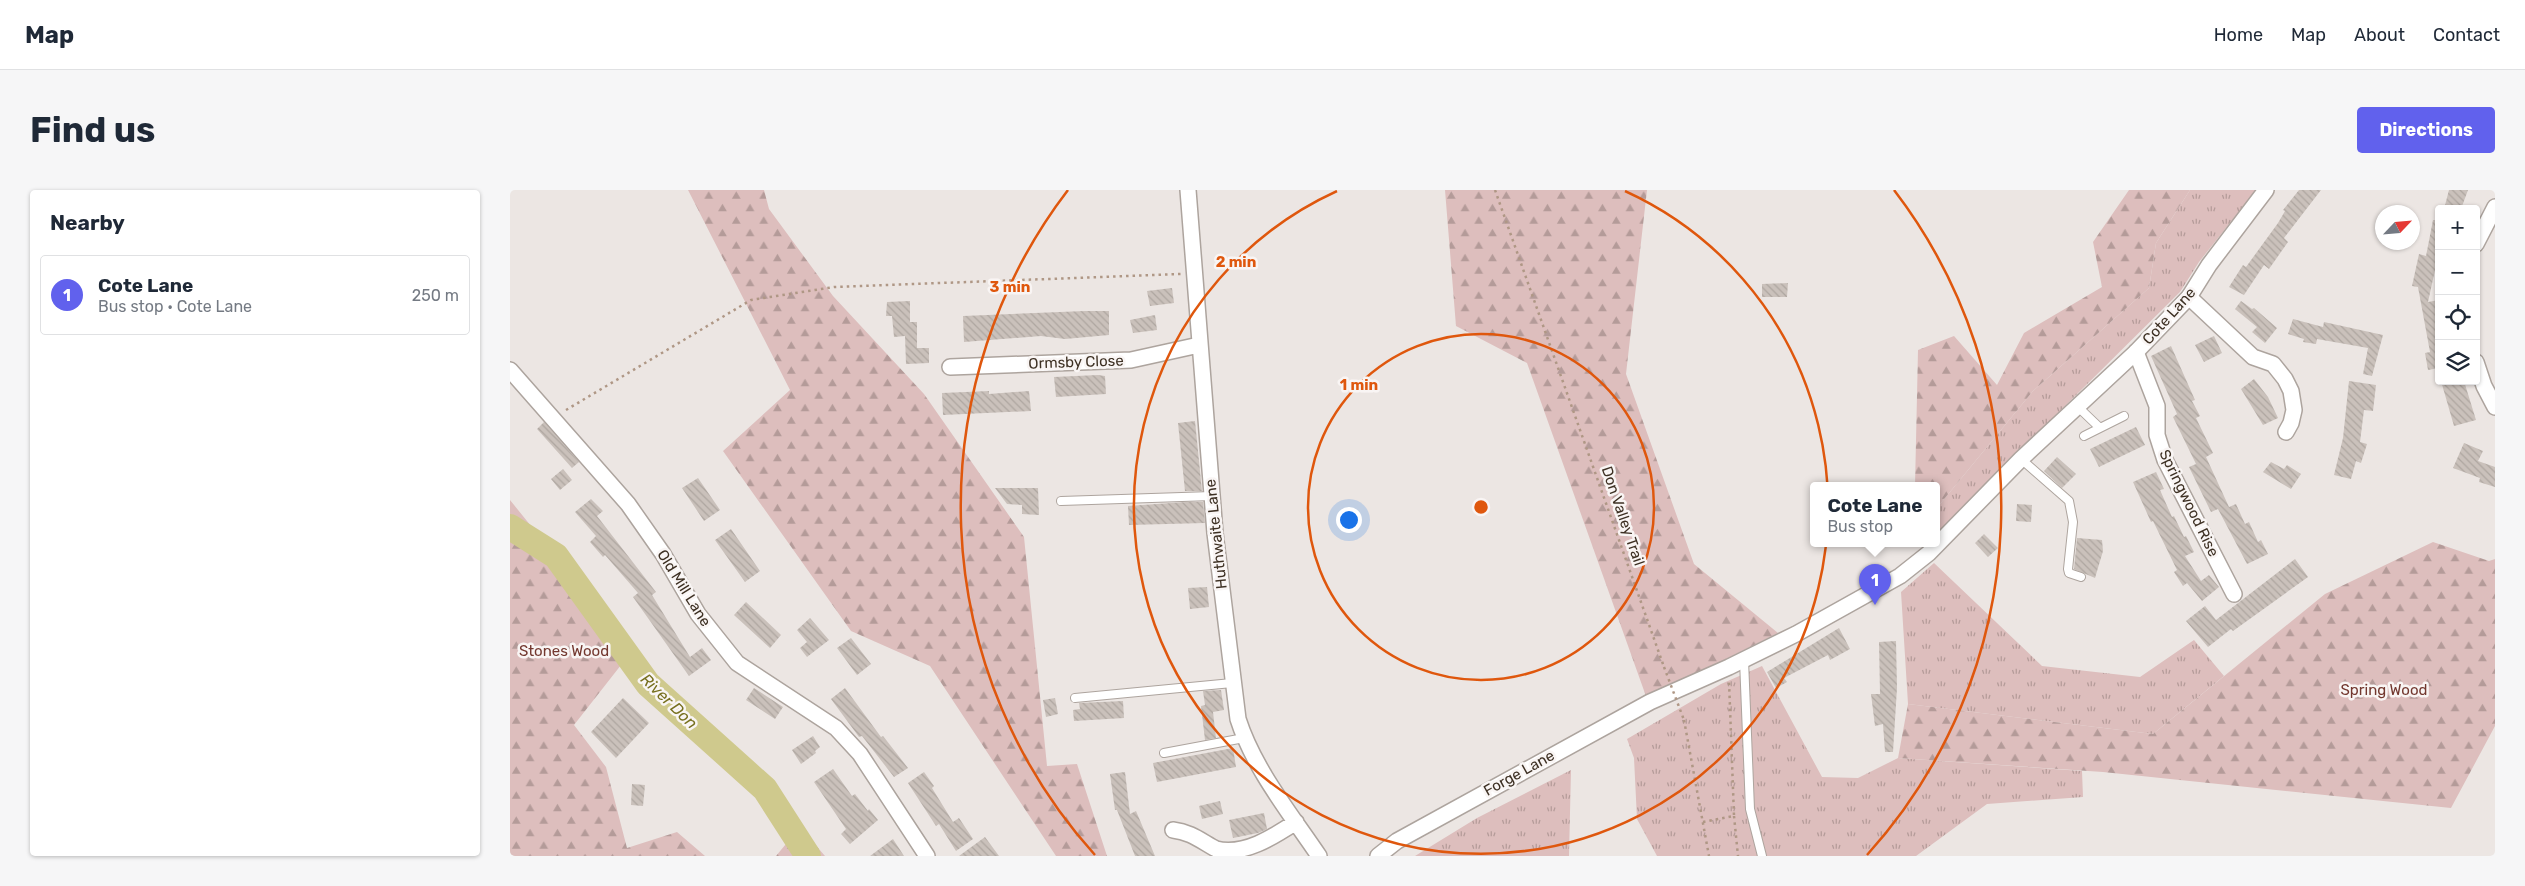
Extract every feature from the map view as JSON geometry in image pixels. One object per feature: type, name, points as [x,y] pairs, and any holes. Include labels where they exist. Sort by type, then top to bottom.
[{"type":"street","name":"Huthwaite Lane","points":[[1188,190],[1212,496],[1232,683],[1238,719],[1244,738],[1319,856]]},
{"type":"street","name":"Cote Lane","points":[[1940,542],[2021,459],[2136,352],[2189,297],[2209,265],[2266,190]]},
{"type":"street","points":[[2480,236],[2495,207]]},
{"type":"street","points":[[2189,297],[2253,357],[2273,364],[2285,379],[2291,391],[2294,410],[2291,423],[2286,432]]},
{"type":"street","name":"Ormsby Close","points":[[950,367],[1131,360],[1199,345]]},
{"type":"street","name":"Springwood Rise","points":[[2136,352],[2157,406],[2156,435],[2165,460],[2234,594]]},
{"type":"street","name":"Old Mill Lane","points":[[510,370],[628,504],[663,554],[698,614],[737,663],[836,728],[860,754],[927,856]]},
{"type":"street","points":[[2480,374],[2495,406]]},
{"type":"street","name":"Cote Lane","points":[[1664,695],[1729,667],[1796,634],[1900,576],[1935,547]]},
{"type":"street","name":"Forge Lane","points":[[1378,856],[1397,842],[1456,808],[1664,695]]},
{"type":"street","points":[[1170,829],[1191,834],[1224,853],[1240,855],[1296,822]]},
{"type":"lane","points":[[2077,406],[2100,428]]},
{"type":"lane","points":[[2084,436],[2124,416]]},
{"type":"lane","points":[[2021,459],[2069,501],[2073,522],[2068,569],[2069,572],[2081,578]]},
{"type":"lane","points":[[1061,501],[1212,496]]},
{"type":"lane","points":[[1744,660],[1750,809],[1762,856]]},
{"type":"lane","points":[[1075,698],[1232,683]]},
{"type":"lane","points":[[1164,753],[1244,738]]},
{"type":"path","name":"Don Valley Trail","points":[[1495,190],[1684,720],[1709,856]]},
{"type":"path","points":[[554,419],[751,300],[834,287],[1194,273]]},
{"type":"path","points":[[1729,667],[1734,816],[1738,856]]},
{"type":"path","points":[[1703,822],[1734,816]]},
{"type":"green space","points":[[688,190],[764,190],[769,209],[833,296],[924,394],[1024,537],[1047,766],[1077,764],[1107,856],[1056,856],[930,666],[851,631],[723,451],[790,390]]},
{"type":"green space","points":[[1445,190],[1647,190],[1626,374],[1694,564],[1778,633],[1647,699],[1527,363],[1456,326]]},
{"type":"green space","points":[[2129,190],[2190,190],[2156,243],[2149,288],[2033,391],[1940,504],[1940,482],[1915,482],[1918,350],[1954,336],[1997,385],[2024,333],[2102,287],[2093,242]]},
{"type":"green space","points":[[2190,190],[2256,190],[2199,262],[2180,292],[1940,530],[1940,504],[2033,391],[2149,288],[2156,243]]},
{"type":"green space","name":"Stones Wood","points":[[510,500],[632,651],[574,725],[606,767],[627,848],[677,832],[705,856],[510,856]]},
{"type":"green space","name":"Spring Wood","points":[[2433,542],[2489,561],[2495,559],[2495,726],[2451,808],[2103,772],[1898,758],[1908,704],[2153,734],[2325,594]]},
{"type":"green space","points":[[1934,563],[2042,666],[2140,677],[2194,640],[2224,676],[2153,734],[1908,704],[1901,592]]},
{"type":"green space","points":[[1762,666],[1822,777],[1858,778],[1898,758],[2082,771],[2083,797],[1987,804],[1916,856],[1657,856],[1637,819],[1634,758],[1627,739],[1721,684]]},
{"type":"green space","points":[[1571,770],[1569,856],[1415,856],[1477,818]]},
{"type":"green space","points":[[800,827],[825,856],[776,856]]},
{"type":"building","points":[[2299,190],[2321,190],[2284,238],[2288,242],[2269,269],[2264,265],[2244,295],[2229,287],[2243,265],[2246,267],[2278,223],[2285,211],[2283,210]]},
{"type":"building","points":[[2449,190],[2468,190],[2462,205],[2445,205]]},
{"type":"building","points":[[2433,220],[2435,220],[2435,270],[2428,302],[2435,301],[2435,369],[2428,370],[2425,353],[2430,352],[2418,287],[2412,286],[2419,254],[2426,256]]},
{"type":"building","points":[[1788,283],[1787,297],[1762,297],[1762,284]]},
{"type":"building","points":[[1172,288],[1174,303],[1150,306],[1147,291]]},
{"type":"building","points":[[910,301],[910,322],[917,322],[917,348],[929,348],[929,363],[906,364],[905,336],[894,337],[892,316],[886,316],[887,302]]},
{"type":"building","points":[[2241,301],[2252,309],[2254,308],[2277,328],[2265,343],[2252,332],[2257,327],[2235,309]]},
{"type":"building","points":[[1109,311],[1109,335],[1065,339],[1041,336],[964,342],[963,316]]},
{"type":"building","points":[[1155,315],[1157,330],[1133,333],[1130,320]]},
{"type":"building","points":[[2293,319],[2323,327],[2324,322],[2383,335],[2372,376],[2363,374],[2368,348],[2317,339],[2316,344],[2303,342],[2304,339],[2288,334]]},
{"type":"building","points":[[2214,336],[2222,353],[2204,362],[2195,345]]},
{"type":"building","points":[[2171,346],[2195,400],[2192,401],[2200,416],[2196,418],[2213,453],[2206,457],[2229,507],[2236,504],[2245,524],[2249,522],[2258,542],[2261,540],[2268,554],[2247,564],[2218,509],[2211,512],[2189,467],[2196,464],[2173,417],[2177,414],[2151,356]]},
{"type":"building","points":[[1105,376],[1106,394],[1056,397],[1054,377]]},
{"type":"building","points":[[2254,379],[2268,397],[2278,418],[2263,425],[2241,389]]},
{"type":"building","points":[[2349,381],[2376,385],[2373,411],[2364,410],[2360,442],[2367,444],[2361,463],[2356,461],[2351,479],[2334,475],[2343,438]]},
{"type":"building","points":[[2442,385],[2465,385],[2476,420],[2454,426]]},
{"type":"building","points":[[989,391],[989,394],[1029,391],[1031,411],[943,415],[942,393]]},
{"type":"building","points":[[1195,421],[1202,491],[1185,491],[1178,423]]},
{"type":"building","points":[[544,422],[579,462],[572,468],[537,429]]},
{"type":"building","points":[[2136,427],[2145,445],[2099,467],[2090,449]]},
{"type":"building","points":[[2464,443],[2483,451],[2478,461],[2495,467],[2495,487],[2479,482],[2480,478],[2453,468]]},
{"type":"building","points":[[2057,457],[2076,474],[2062,488],[2044,471]]},
{"type":"building","points":[[2271,462],[2284,469],[2287,465],[2301,474],[2291,489],[2263,472]]},
{"type":"building","points":[[563,469],[572,480],[560,490],[551,479]]},
{"type":"building","points":[[2156,472],[2164,489],[2160,490],[2172,517],[2174,516],[2194,552],[2185,556],[2201,581],[2209,575],[2219,587],[2202,601],[2187,583],[2183,586],[2174,572],[2177,570],[2153,521],[2151,522],[2133,482]]},
{"type":"building","points":[[698,478],[720,510],[704,521],[682,488]]},
{"type":"building","points":[[995,488],[1038,488],[1039,515],[1022,514],[1022,505],[1007,504]]},
{"type":"building","points":[[591,499],[603,511],[597,516],[656,592],[652,595],[690,657],[702,648],[711,660],[689,676],[633,597],[638,593],[605,555],[603,557],[590,542],[596,536],[575,512]]},
{"type":"building","points":[[1203,502],[1205,523],[1129,525],[1128,506]]},
{"type":"building","points":[[2017,504],[2032,505],[2031,522],[2016,521]]},
{"type":"building","points":[[731,529],[760,571],[745,582],[715,540]]},
{"type":"building","points":[[1984,534],[1998,548],[1988,557],[1975,543]]},
{"type":"building","points":[[2077,538],[2102,540],[2103,551],[2095,578],[2074,569]]},
{"type":"building","points":[[2295,559],[2308,577],[2233,631],[2231,629],[2208,647],[2186,621],[2205,606],[2216,620]]},
{"type":"building","points":[[1207,587],[1209,607],[1190,609],[1188,588]]},
{"type":"building","points":[[746,602],[781,635],[770,648],[734,615]]},
{"type":"building","points":[[810,618],[829,640],[807,657],[800,648],[807,642],[797,630]]},
{"type":"building","points":[[1839,628],[1850,649],[1830,660],[1828,655],[1784,678],[1787,682],[1776,688],[1767,672]]},
{"type":"building","points":[[851,638],[871,664],[857,675],[837,648]]},
{"type":"building","points":[[1896,641],[1897,688],[1893,752],[1885,752],[1883,724],[1875,726],[1871,694],[1880,694],[1879,642]]},
{"type":"building","points":[[754,688],[783,707],[775,719],[746,700]]},
{"type":"building","points":[[845,688],[881,737],[883,736],[908,768],[894,777],[862,736],[859,737],[831,699]]},
{"type":"building","points":[[1221,690],[1224,710],[1213,712],[1216,738],[1205,740],[1201,706],[1205,705],[1203,691]]},
{"type":"building","points":[[623,698],[649,723],[616,758],[591,732]]},
{"type":"building","points":[[1055,698],[1058,714],[1046,717],[1043,700]]},
{"type":"building","points":[[1123,701],[1124,718],[1074,721],[1073,710],[1080,709],[1079,703]]},
{"type":"building","points":[[813,736],[820,747],[815,751],[816,753],[801,764],[792,750]]},
{"type":"building","points":[[1233,748],[1236,767],[1157,782],[1153,763]]},
{"type":"building","points":[[833,769],[852,796],[855,794],[868,811],[869,809],[878,820],[850,844],[841,834],[846,829],[814,782]]},
{"type":"building","points":[[924,772],[934,786],[932,788],[953,822],[959,818],[973,839],[956,851],[939,824],[936,826],[908,783]]},
{"type":"building","points":[[1125,772],[1130,814],[1136,811],[1155,856],[1135,856],[1117,810],[1115,810],[1110,774]]},
{"type":"building","points":[[632,784],[645,785],[643,806],[631,805]]},
{"type":"building","points":[[1220,801],[1223,814],[1202,819],[1199,806]]},
{"type":"building","points":[[1264,813],[1267,829],[1258,833],[1233,838],[1229,820]]},
{"type":"building","points":[[985,837],[999,856],[959,856]]},
{"type":"building","points":[[893,839],[904,856],[870,856]]},
{"type":"waterway","name":"River Don","points":[[510,527],[556,556],[648,684],[765,789],[808,856]]},
{"type":"place","name":"Cote Lane","points":[[1875,605]]}]
